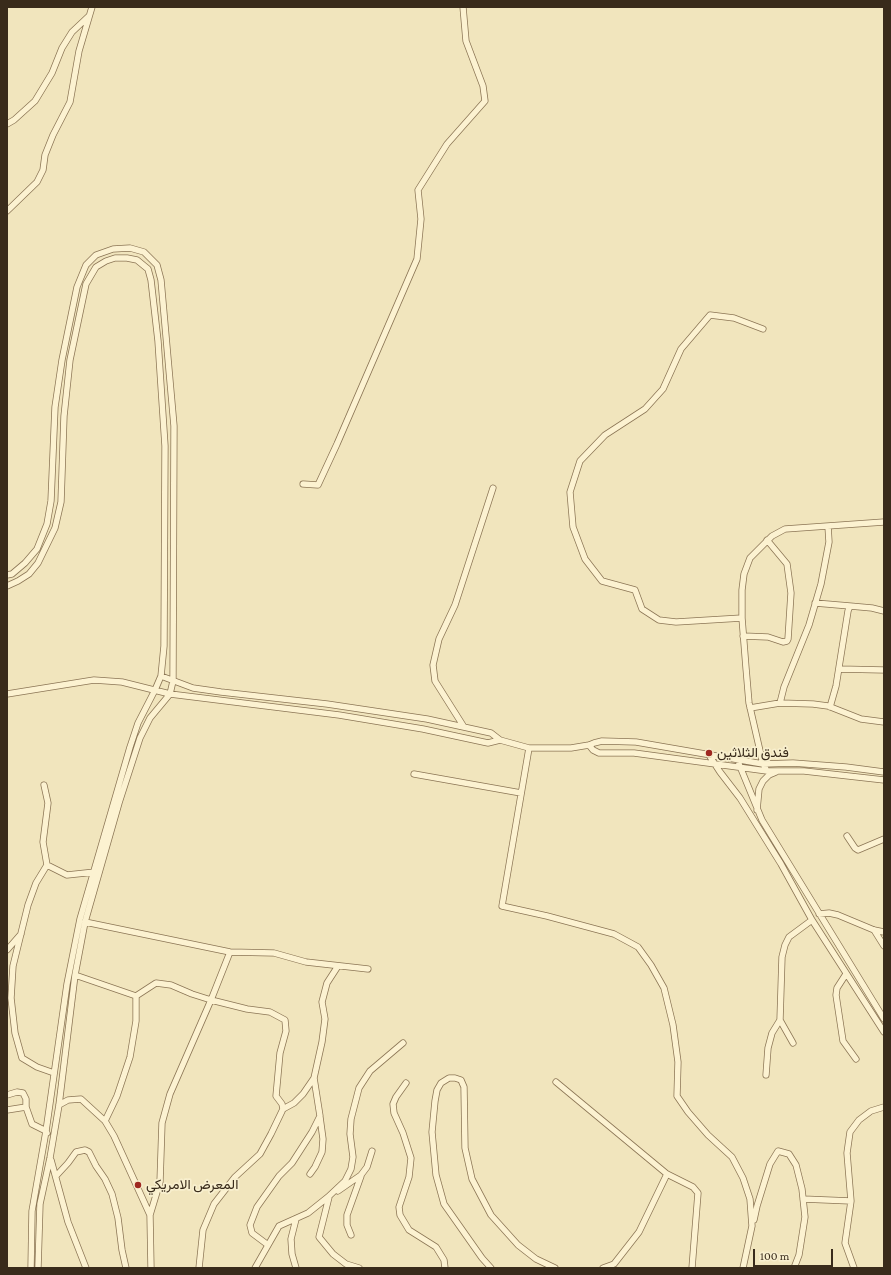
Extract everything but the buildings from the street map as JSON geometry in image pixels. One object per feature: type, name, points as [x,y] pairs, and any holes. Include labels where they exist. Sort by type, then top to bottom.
[{"type":"street","points":[[7,211],[37,182],[43,170],[45,155],[70,102],[79,51],[92,7]]},
{"type":"street","points":[[303,484],[318,485],[417,259],[420,219],[418,190],[447,144],[484,101],[483,86],[466,41],[463,7]]},
{"type":"street","points":[[7,124],[14,120],[35,101],[52,73],[62,48],[72,32],[89,16]]},
{"type":"street","points":[[7,575],[12,574],[21,567],[37,549],[47,524],[51,501],[55,407],[77,287],[86,265],[96,255],[113,249],[130,248],[144,252],[157,265],[161,280],[174,426],[173,681],[170,694],[150,718],[140,738],[80,919],[67,984],[46,1131],[32,1211],[31,1268]]},
{"type":"street","points":[[7,586],[29,574],[38,563],[55,528],[61,502],[64,416],[70,360],[86,284],[96,267],[106,261],[115,258],[137,260],[148,269],[154,298],[165,446],[164,646],[161,676],[138,723],[96,872],[85,922],[75,975],[59,1105],[40,1204],[38,1268]]},
{"type":"street","points":[[742,618],[676,622],[659,620],[642,609],[635,590],[602,581],[585,559],[573,527],[570,492],[580,461],[605,435],[645,409],[663,389],[681,349],[710,315],[734,318],[763,329]]},
{"type":"street","points":[[464,727],[435,681],[433,665],[439,639],[455,605],[493,488]]},
{"type":"street","points":[[767,771],[763,764],[750,708],[743,636],[742,590],[744,574],[750,558],[767,540],[785,529],[884,522]]},
{"type":"street","points":[[780,703],[789,673],[809,625],[821,584],[829,542],[828,526]]},
{"type":"street","points":[[743,636],[768,637],[783,642],[787,641],[788,639],[791,593],[787,564],[767,540]]},
{"type":"street","points":[[815,603],[872,608],[884,611]]},
{"type":"street","points":[[830,707],[836,686],[850,606]]},
{"type":"street","points":[[839,669],[884,670]]},
{"type":"street","points":[[161,676],[193,688],[327,704],[427,719],[491,732],[500,740],[529,748],[554,749],[589,745],[602,741],[636,742],[763,764],[793,763],[846,767],[884,772]]},
{"type":"street","points":[[7,694],[94,680],[122,682],[170,694],[338,715],[423,729],[488,743],[500,740]]},
{"type":"street","points":[[750,708],[780,703],[813,704],[830,707],[861,719],[884,722]]},
{"type":"street","points":[[589,745],[593,750],[599,753],[634,753],[740,766],[767,771],[804,772],[884,780]]},
{"type":"street","points":[[529,748],[502,906],[547,916],[614,934],[638,947],[651,965],[664,988],[673,1025],[678,1062],[677,1096],[688,1112],[708,1135],[732,1157],[743,1178],[750,1199],[752,1226]]},
{"type":"street","points":[[709,755],[714,764],[740,798],[781,864],[812,920],[884,1032]]},
{"type":"street","points":[[739,760],[740,766],[762,820],[884,1019]]},
{"type":"street","points":[[757,810],[760,789],[763,781],[769,775],[777,771]]},
{"type":"street","points":[[414,774],[522,793]]},
{"type":"street","points":[[44,785],[48,803],[43,842],[47,865],[36,883],[28,906],[14,966],[11,998],[15,1033],[22,1058],[37,1067],[54,1073]]},
{"type":"street","points":[[847,836],[858,850],[884,839]]},
{"type":"street","points":[[47,865],[67,875],[96,872]]},
{"type":"street","points":[[819,914],[829,913],[838,915],[874,930],[884,932]]},
{"type":"street","points":[[766,1075],[768,1048],[772,1033],[780,1020],[782,957],[785,945],[789,937],[812,920]]},
{"type":"street","points":[[85,922],[230,952],[274,953],[306,962],[368,969]]},
{"type":"street","points":[[874,930],[884,946]]},
{"type":"street","points":[[7,950],[22,932]]},
{"type":"street","points":[[151,1268],[150,1215],[160,1182],[162,1123],[170,1094],[230,952]]},
{"type":"street","points":[[310,1174],[322,1152],[323,1139],[314,1078],[325,1019],[322,1002],[327,983],[338,966]]},
{"type":"street","points":[[846,974],[837,988],[836,994],[843,1041],[856,1059]]},
{"type":"street","points":[[75,975],[136,996]]},
{"type":"street","points":[[136,996],[156,983],[171,985],[211,1000],[247,1009],[270,1012],[285,1020],[286,1031],[280,1053],[276,1096],[282,1104],[283,1109]]},
{"type":"street","points":[[105,1121],[117,1096],[130,1057],[136,1021],[136,996]]},
{"type":"street","points":[[780,1020],[793,1043]]},
{"type":"street","points":[[359,1268],[346,1264],[333,1254],[319,1237],[328,1198],[345,1181],[351,1169],[353,1157],[350,1134],[351,1119],[358,1088],[370,1071],[403,1043]]},
{"type":"street","points":[[199,1268],[203,1230],[214,1204],[235,1177],[260,1154],[283,1109],[294,1104],[314,1078]]},
{"type":"street","points":[[491,1268],[482,1258],[444,1204],[436,1175],[432,1132],[435,1101],[437,1090],[441,1083],[449,1078],[461,1080],[464,1086],[465,1148],[472,1179],[491,1215],[518,1245],[536,1259],[554,1268]]},
{"type":"street","points":[[556,1082],[667,1174],[692,1187],[698,1193],[692,1268]]},
{"type":"street","points":[[406,1083],[396,1097],[394,1104],[394,1113],[401,1128],[411,1158],[409,1177],[399,1206],[400,1215],[409,1230],[436,1247],[444,1260],[445,1268]]},
{"type":"street","points":[[7,1095],[17,1092],[23,1093],[26,1099],[26,1107],[32,1124],[46,1131]]},
{"type":"street","points":[[59,1105],[68,1100],[81,1099],[105,1121],[114,1136],[150,1215]]},
{"type":"street","points":[[7,1110],[26,1107]]},
{"type":"street","points":[[854,1268],[845,1244],[851,1201],[847,1153],[850,1132],[859,1120],[871,1111],[884,1107]]},
{"type":"street","points":[[268,1246],[252,1233],[250,1225],[257,1207],[279,1176],[292,1163],[312,1132],[320,1116]]},
{"type":"street","points":[[46,1131],[50,1158],[68,1222],[86,1268]]},
{"type":"street","points":[[56,1176],[68,1164],[76,1152],[85,1150],[89,1152],[112,1194],[118,1218],[126,1268]]},
{"type":"street","points":[[351,1235],[347,1216],[361,1175],[367,1167],[372,1151]]},
{"type":"street","points":[[743,1268],[757,1206],[770,1164],[778,1151],[788,1154],[796,1165],[803,1199],[805,1217],[799,1256],[795,1265],[800,1268]]},
{"type":"street","points":[[603,1268],[614,1264],[639,1232],[667,1174]]},
{"type":"street","points":[[255,1268],[280,1226],[308,1213],[361,1175]]},
{"type":"street","points":[[803,1199],[851,1201]]},
{"type":"street","points":[[296,1219],[291,1239],[292,1254],[296,1268]]},
{"type":"place","name":"فندق الثلاثين","points":[[709,753]]},
{"type":"place","name":"المعرض الامريكي","points":[[138,1185]]}]
